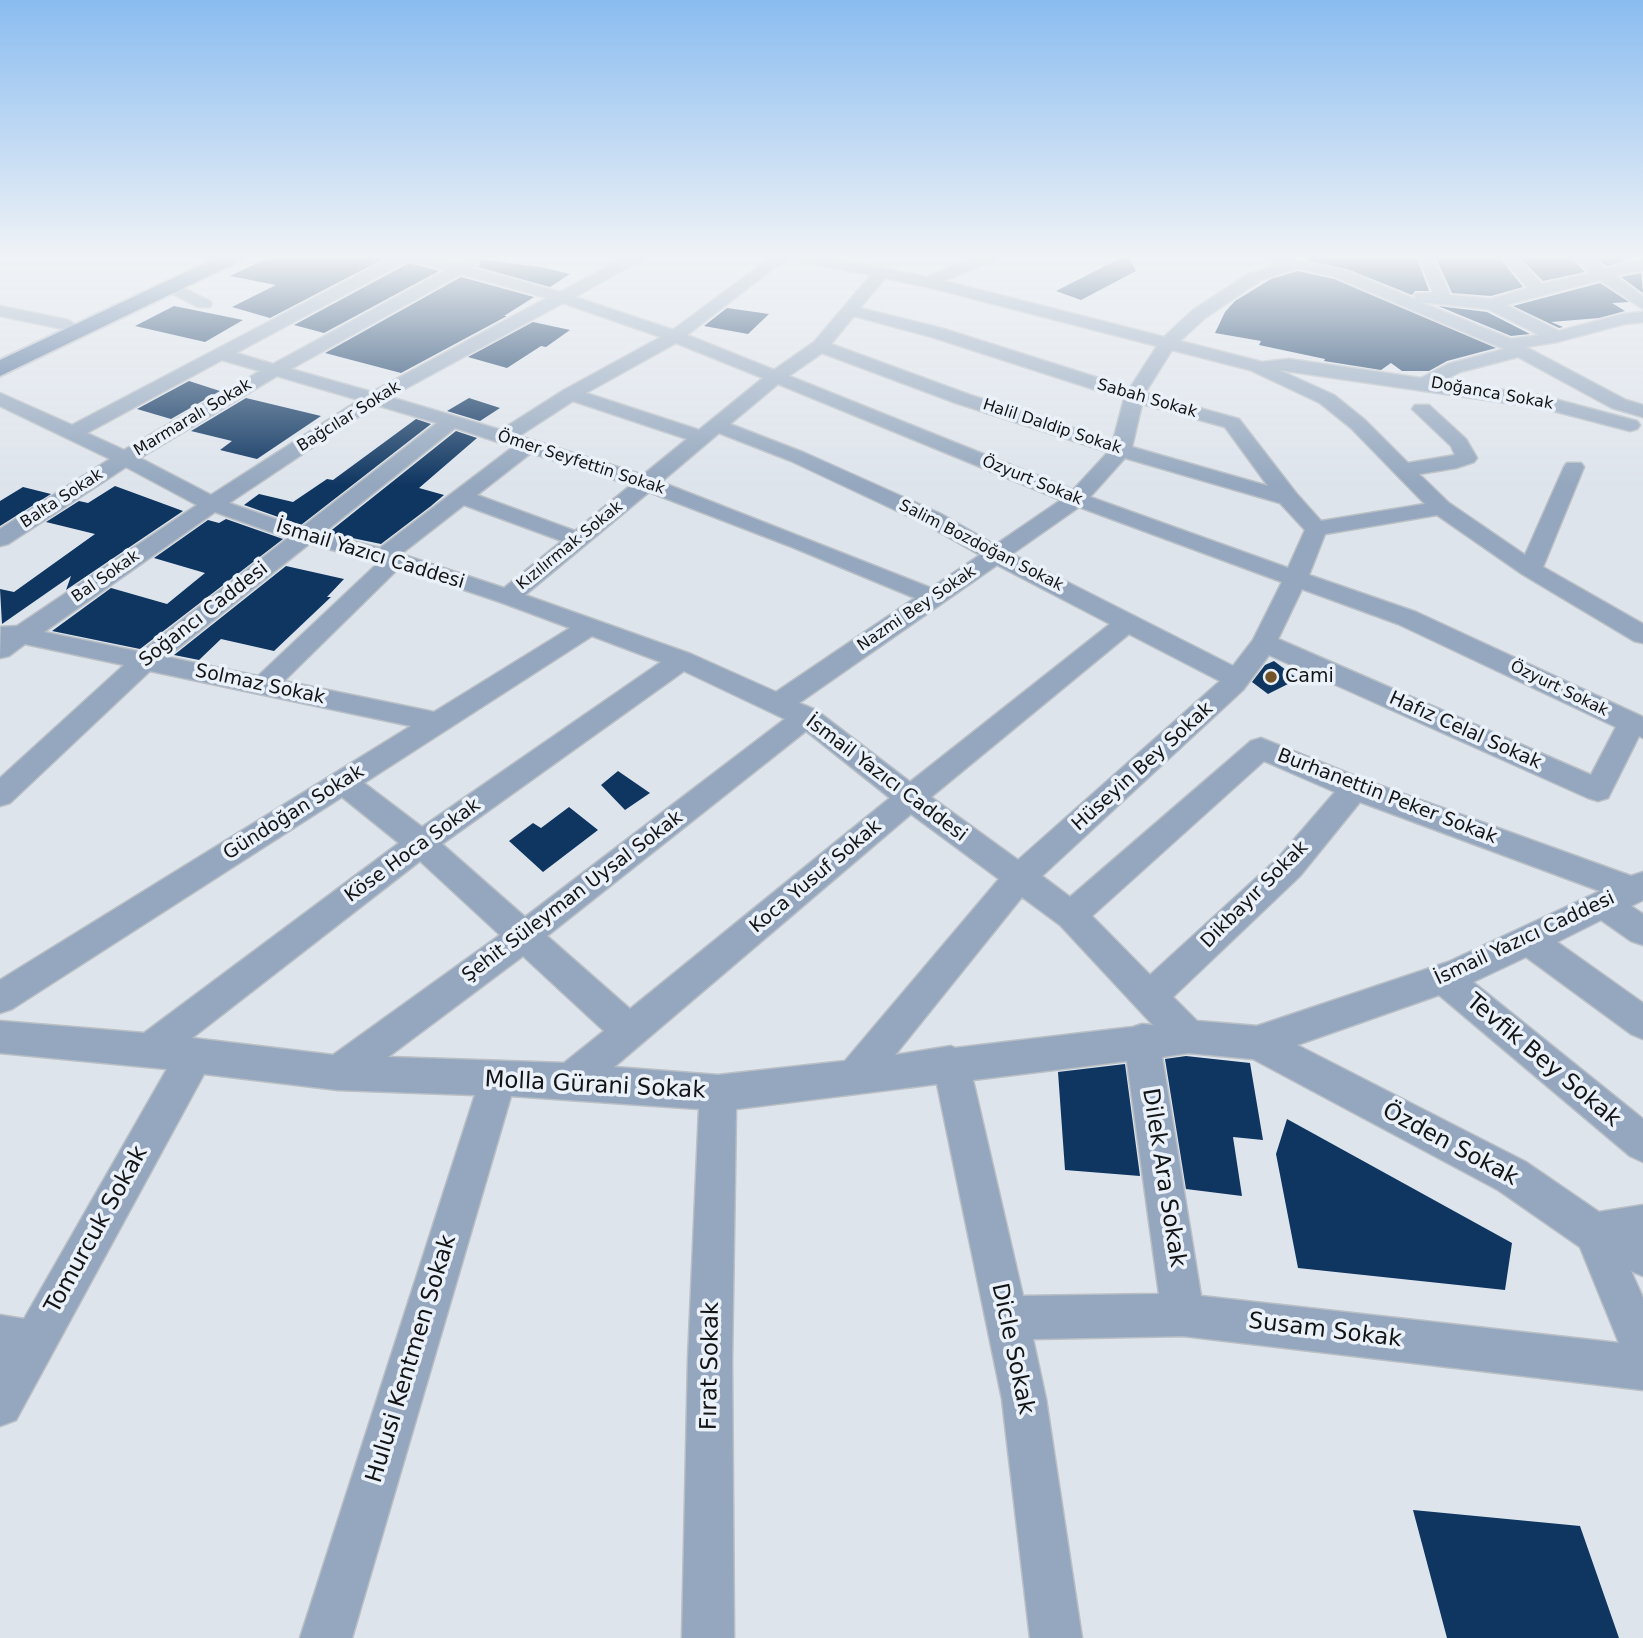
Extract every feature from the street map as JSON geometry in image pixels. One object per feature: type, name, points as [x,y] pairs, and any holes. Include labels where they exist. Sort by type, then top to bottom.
[{"type":"main road","points":[[0,359],[53,332]]},
{"type":"main road","points":[[0,369],[76,332]]},
{"type":"street","points":[[72,433],[261,332]]},
{"type":"street","name":"Marmaralı Sokak","points":[[125,458],[343,332]]},
{"type":"street","name":"Bağcılar Sokak","points":[[212,504],[373,399],[495,332]]},
{"type":"street","name":"Özyurt Sokak","points":[[668,332],[1136,523],[1407,618],[1557,686],[1637,726]]},
{"type":"street","points":[[502,438],[571,394],[679,332]]},
{"type":"street","name":"Kızılırmak Sokak","points":[[508,597],[775,378],[820,346],[832,332]]},
{"type":"street","name":"Sabah Sokak","points":[[936,332],[1134,396],[1232,424],[1288,498],[1316,529]]},
{"type":"street","points":[[1127,332],[1256,366],[1327,399],[1358,424],[1441,508],[1530,569],[1642,636]]},
{"type":"street","name":"Nazmi Bey Sokak","points":[[792,711],[933,597],[1077,499],[1121,450],[1134,396],[1168,343],[1179,332]]},
{"type":"street","points":[[1478,332],[1514,348],[1619,404],[1640,409]]},
{"type":"street","points":[[1548,332],[1557,337]]},
{"type":"street","points":[[1426,383],[1454,368],[1574,332]]},
{"type":"street","name":"Halil Daldip Sokak","points":[[820,346],[963,399],[1121,450],[1288,498]]},
{"type":"street","name":"Ömer Seyfettin Sokak","points":[[220,354],[452,421],[648,484],[800,542],[933,597]]},
{"type":"street","name":"Doğanca Sokak","points":[[1256,366],[1289,365],[1543,401],[1609,417],[1643,429]]},
{"type":"street","name":"Salim Bozdoğan Sokak","points":[[571,394],[798,457],[933,519],[996,555],[1237,680]]},
{"type":"street","name":"İsmail Yazıcı Caddesi","points":[[0,399],[125,458],[212,504],[304,536],[389,558],[508,597],[682,660],[792,711],[1018,879],[1071,915],[1188,1037],[1257,1044],[1444,979],[1638,887]]},
{"type":"street","points":[[1402,470],[1449,464],[1467,458],[1459,443],[1422,409]]},
{"type":"street","points":[[1609,417],[1640,409]]},
{"type":"street","name":"Soğancı Caddesi","points":[[0,795],[144,662],[452,421]]},
{"type":"street","points":[[263,686],[389,558],[461,497],[529,445]]},
{"type":"street","name":"Balta Sokak","points":[[0,539],[125,458]]},
{"type":"street","points":[[1530,569],[1574,467]]},
{"type":"street","points":[[461,497],[576,539]]},
{"type":"street","name":"Bal Sokak","points":[[7,639],[212,504]]},
{"type":"street","points":[[1316,529],[1441,508]]},
{"type":"street","name":"Hüseyin Bey Sokak","points":[[853,1078],[1018,879],[1237,680],[1264,643],[1316,529]]},
{"type":"street","name":"Koca Yusuf Sokak","points":[[570,1081],[910,798],[1128,622]]},
{"type":"street","name":"Gündoğan Sokak","points":[[0,998],[588,628]]},
{"type":"street","name":"Solmaz Sokak","points":[[7,639],[144,662],[438,722]]},
{"type":"street","name":"Hafız Celal Sokak","points":[[1264,643],[1598,790],[1637,726]]},
{"type":"street","name":"Köse Hoca Sokak","points":[[149,1050],[421,844],[682,660]]},
{"type":"street","name":"Şehit Süleyman Uysal Sokak","points":[[338,1073],[525,935],[792,711]]},
{"type":"street","name":"Burhanettin Peker Sokak","points":[[1071,915],[1261,748],[1355,788],[1638,887]]},
{"type":"street","points":[[343,782],[421,844],[630,1032]]},
{"type":"street","name":"Dikbayır Sokak","points":[[1150,997],[1289,867],[1355,788]]},
{"type":"street","points":[[1603,904],[1643,931]]},
{"type":"street","points":[[1529,940],[1643,1023]]},
{"type":"street","name":"Tevfik Bey Sokak","points":[[1444,979],[1643,1143]]},
{"type":"street","name":"Molla Gürani Sokak","points":[[0,1037],[149,1050],[338,1073],[570,1081],[718,1093],[853,1078],[951,1063],[1188,1037]]},
{"type":"street","name":"Dilek Ara Sokak","points":[[1142,1041],[1183,1315]]},
{"type":"street","name":"Özden Sokak","points":[[1257,1044],[1512,1176],[1594,1233],[1643,1255]]},
{"type":"street","name":"Tomurcuk Sokak","points":[[0,1404],[17,1339],[195,1055]]},
{"type":"street","name":"Dicle Sokak","points":[[951,1063],[1024,1399],[1056,1638]]},
{"type":"street","name":"Hulusi Kentmen Sokak","points":[[326,1638],[498,1079]]},
{"type":"street","name":"Fırat Sokak","points":[[708,1638],[710,1360],[718,1093]]},
{"type":"street","points":[[1643,1225],[1594,1233],[1643,1349]]},
{"type":"street","name":"Susam Sokak","points":[[1006,1318],[1183,1315],[1643,1368]]},
{"type":"building","points":[[163,332],[222,332],[205,342]]},
{"type":"building","points":[[362,332],[476,332],[401,373],[325,353]]},
{"type":"building","points":[[514,332],[567,332],[507,368],[468,357]]},
{"type":"building","points":[[1459,332],[1496,348],[1447,361],[1429,371],[1402,371],[1391,363],[1381,370],[1324,361],[1325,359],[1259,345],[1261,341],[1215,333]]},
{"type":"building","points":[[1502,332],[1530,334],[1511,336]]},
{"type":"building","points":[[189,381],[220,391],[171,419],[137,409]]},
{"type":"building","points":[[246,398],[321,416],[257,459],[220,450],[232,441],[191,431]]},
{"type":"building","points":[[469,398],[500,408],[480,421],[447,411]]},
{"type":"building","points":[[416,419],[431,424],[301,525],[244,505],[259,494],[293,502],[327,479],[333,480]]},
{"type":"building","points":[[456,431],[477,438],[419,488],[444,495],[431,506],[381,544],[328,533]]},
{"type":"building","points":[[115,486],[183,511],[66,590],[71,576],[2,624],[0,589],[14,592],[95,534],[46,522],[79,501],[88,503]]},
{"type":"building","points":[[23,487],[51,494],[0,526],[0,501]]},
{"type":"building","points":[[226,519],[283,539],[140,649],[52,631],[111,588],[167,604],[205,573],[154,558],[208,520],[219,523]]},
{"type":"building","points":[[286,566],[344,579],[327,597],[331,597],[274,651],[221,639],[199,660],[174,655]]},
{"type":"building","name":"Cami","points":[[1274,661],[1298,679],[1268,694],[1252,682],[1265,665]]},
{"type":"building","points":[[618,771],[650,793],[625,810],[601,785]]},
{"type":"building","points":[[569,807],[598,830],[543,872],[509,841],[533,823],[541,828]]},
{"type":"building","points":[[1186,1056],[1250,1063],[1263,1140],[1233,1137],[1242,1196],[1186,1189],[1165,1059]]},
{"type":"building","points":[[1125,1064],[1140,1176],[1065,1170],[1058,1072]]},
{"type":"building","points":[[1287,1119],[1512,1243],[1505,1290],[1298,1268],[1276,1154]]},
{"type":"building","points":[[1413,1510],[1580,1526],[1619,1638],[1447,1638]]},
{"type":"place","name":"Cami","points":[[1271,677]]}]
